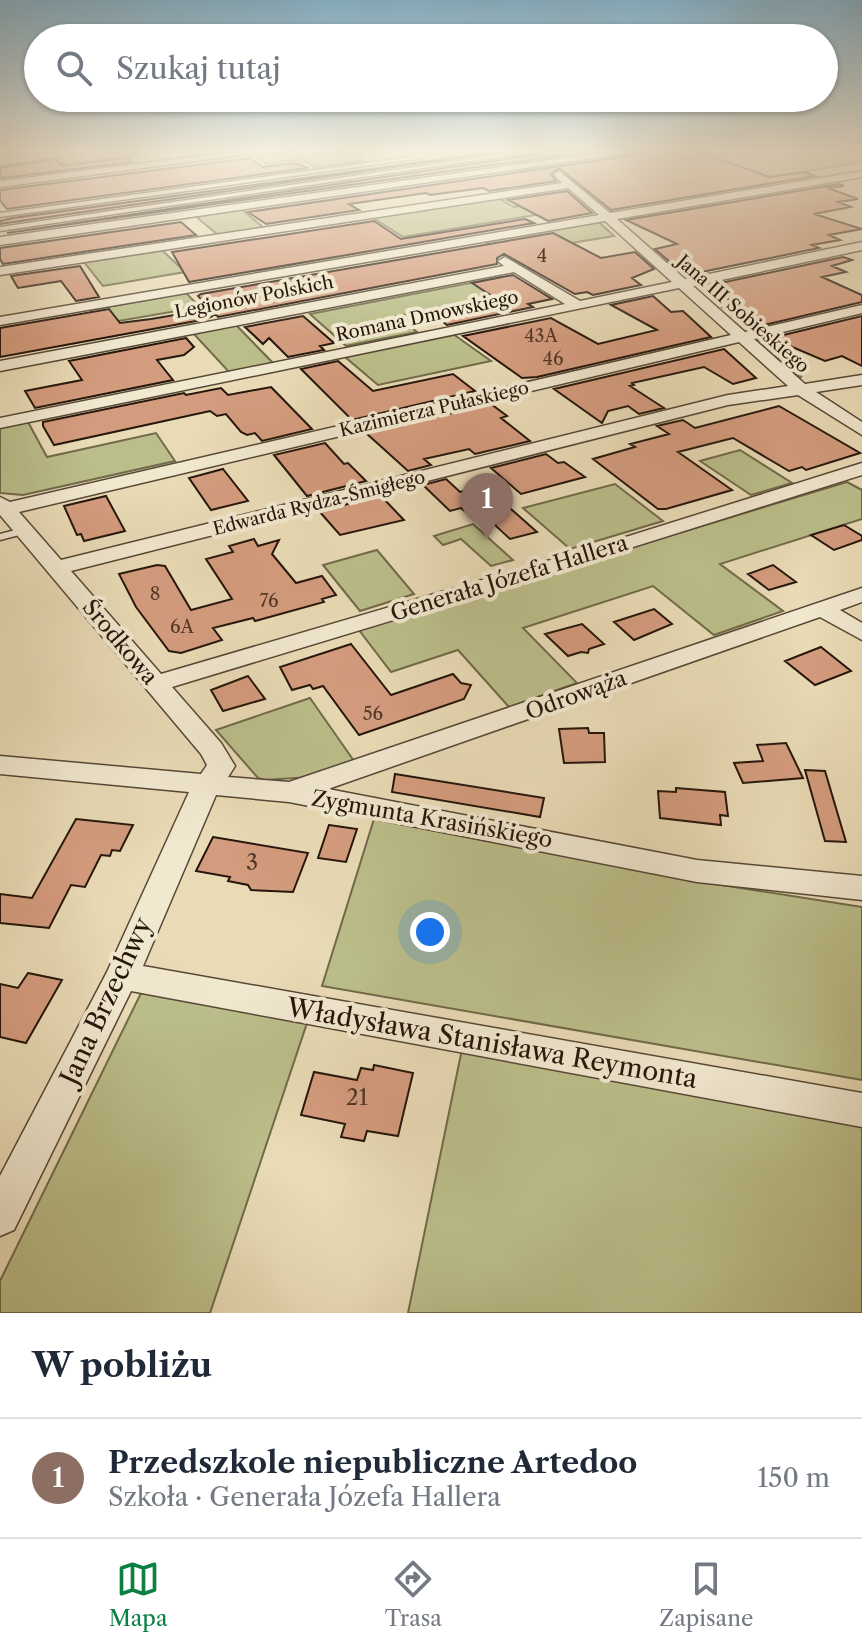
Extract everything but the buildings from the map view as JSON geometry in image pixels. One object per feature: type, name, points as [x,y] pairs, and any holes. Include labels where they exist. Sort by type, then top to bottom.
[{"type":"street","points":[[0,241],[200,212]]},
{"type":"street","points":[[0,271],[388,212]]},
{"type":"street","name":"Jana III Sobieskiego","points":[[600,212],[629,231],[683,284],[802,390],[862,430]]},
{"type":"street","points":[[0,321],[640,212]]},
{"type":"street","points":[[473,241],[577,305]]},
{"type":"street","name":"Romana Dmowskiego","points":[[0,423],[197,385],[862,246]]},
{"type":"street","name":"Legionów Polskich","points":[[0,366],[516,268]]},
{"type":"street","name":"Kazimierza Pułaskiego","points":[[3,506],[862,309]]},
{"type":"street","name":"Edwarda Rydza-Śmigłego","points":[[57,568],[728,400],[862,380]]},
{"type":"street","name":"Generała Józefa Hallera","points":[[155,684],[588,555],[862,469]]},
{"type":"street","name":"Środkowa","points":[[3,506],[11,534],[57,568],[219,758],[221,766],[208,784]]},
{"type":"street","name":"Odrowąża","points":[[289,792],[862,595]]},
{"type":"street","points":[[822,609],[862,633]]},
{"type":"street","name":"Zygmunta Krasińskiego","points":[[0,765],[289,792],[697,871],[862,888]]},
{"type":"street","name":"Jana Brzechwy","points":[[0,1216],[196,803],[208,784]]},
{"type":"street","name":"Władysława Stanisława Reymonta","points":[[122,960],[862,1110]]},
{"type":"lane","points":[[0,229],[115,212]]},
{"type":"green space","points":[[245,212],[264,228],[218,235],[194,215]]},
{"type":"green space","points":[[403,212],[552,212],[403,237],[372,217]]},
{"type":"green space","points":[[599,222],[614,236],[504,254],[486,242]]},
{"type":"green space","points":[[162,250],[185,272],[103,286],[84,262]]},
{"type":"green space","points":[[501,277],[515,279],[532,290],[397,316],[417,332],[346,346],[310,314]]},
{"type":"green space","points":[[186,293],[200,307],[101,324],[90,310]]},
{"type":"green space","points":[[235,324],[273,363],[229,372],[192,332]]},
{"type":"green space","points":[[453,334],[491,361],[378,385],[345,357]]},
{"type":"green space","points":[[28,422],[47,457],[156,433],[175,461],[23,495],[0,493],[0,428]]},
{"type":"green space","points":[[740,450],[792,483],[751,495],[700,461]]},
{"type":"green space","points":[[847,482],[862,490],[862,519],[720,564],[783,611],[714,635],[653,586],[523,628],[577,683],[509,707],[458,650],[391,672],[359,630]]},
{"type":"green space","points":[[615,484],[663,521],[570,549],[523,508]]},
{"type":"green space","points":[[473,524],[513,560],[491,566],[461,539],[443,545],[434,536]]},
{"type":"green space","points":[[377,550],[414,594],[360,611],[323,565]]},
{"type":"green space","points":[[310,698],[354,761],[311,777],[264,780],[258,778],[216,730]]},
{"type":"green space","points":[[374,819],[690,880],[862,907],[862,1080],[322,986]]},
{"type":"green space","points":[[141,993],[308,1020],[210,1313],[0,1313],[0,1281]]},
{"type":"green space","points":[[462,1049],[862,1122],[862,1313],[408,1313]]},
{"type":"waterway","points":[[758,341],[799,375]]},
{"type":"place","name":"Przedszkole niepubliczne Artedoo","points":[[487,539]]}]
